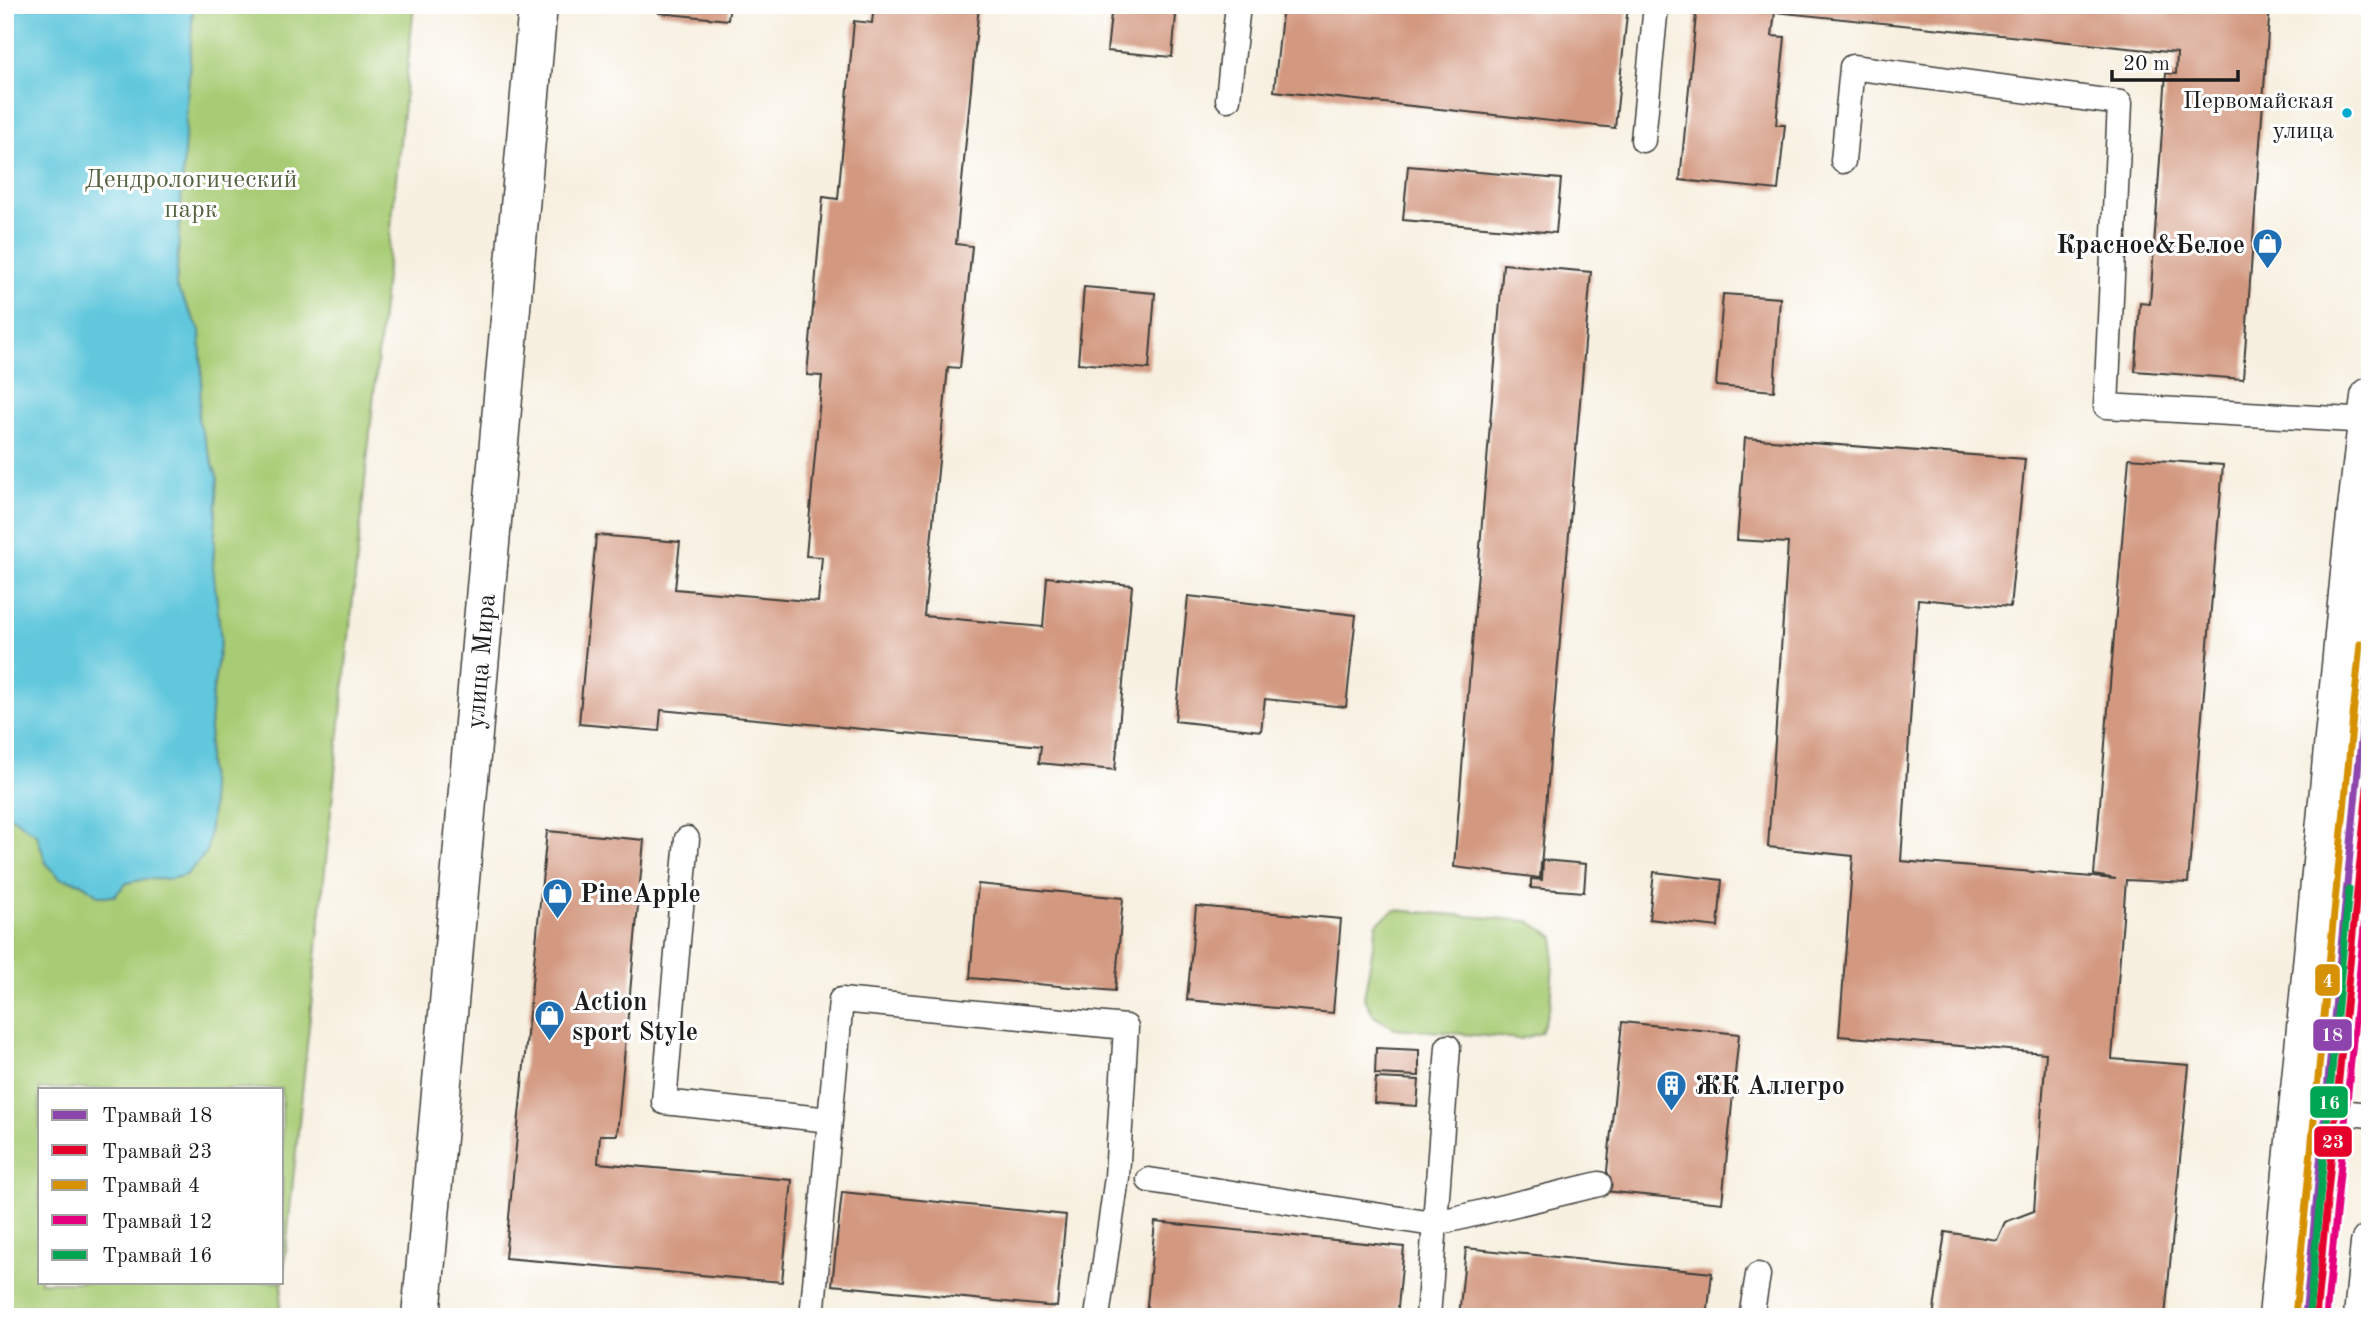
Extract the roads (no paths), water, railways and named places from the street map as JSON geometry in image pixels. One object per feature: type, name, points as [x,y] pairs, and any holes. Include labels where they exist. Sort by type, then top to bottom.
[{"type":"street","name":"улица Мира","points":[[421,1317],[538,5]]},
{"type":"street","points":[[2278,1317],[2332,758],[2361,552],[2369,413]]},
{"type":"street","points":[[2363,1317],[2370,1243]]},
{"type":"lane","points":[[1228,99],[1238,5]]},
{"type":"lane","points":[[1643,140],[1656,5]]},
{"type":"lane","points":[[1843,161],[1852,67],[2120,103],[2106,406],[2369,413]]},
{"type":"lane","points":[[2332,758],[2370,763]]},
{"type":"lane","points":[[687,839],[664,1102],[830,1120]]},
{"type":"lane","points":[[813,1317],[841,1000],[1126,1027],[1117,1177],[1097,1317]]},
{"type":"lane","points":[[1428,1317],[1448,1048]]},
{"type":"lane","points":[[2298,1108],[2370,1115]]},
{"type":"lane","points":[[1149,1180],[1433,1224],[1600,1184]]},
{"type":"lane","points":[[1751,1317],[1758,1275]]},
{"type":"water","points":[[5,5],[193,7],[176,286],[200,330],[202,378],[198,419],[218,479],[213,567],[221,639],[212,697],[208,759],[212,810],[207,852],[186,875],[127,883],[114,896],[99,896],[81,883],[60,878],[46,863],[37,835],[5,812],[5,662],[12,611],[5,605]]},
{"type":"tram line","name":"4","points":[[2295,1316],[2360,644]]},
{"type":"tram line","name":"18","points":[[2305,1317],[2370,648]]},
{"type":"tram line","name":"23","points":[[2316,1317],[2370,757]]},
{"type":"tram line","name":"12","points":[[2326,1317],[2370,866]]},
{"type":"tram line","name":"16","points":[[2309,1315],[2349,889]]},
{"type":"place","name":"Первомайская улица","points":[[2347,113]]},
{"type":"place","name":"Красное&Белое","points":[[2268,271]]},
{"type":"place","name":"PineApple","points":[[557,920]]},
{"type":"place","name":"Action sport Style","points":[[549,1043]]},
{"type":"place","name":"ЖК Аллегро","points":[[1672,1112]]},
{"type":"park label","name":"Дендрологический парк","points":[[191,193]]}]
